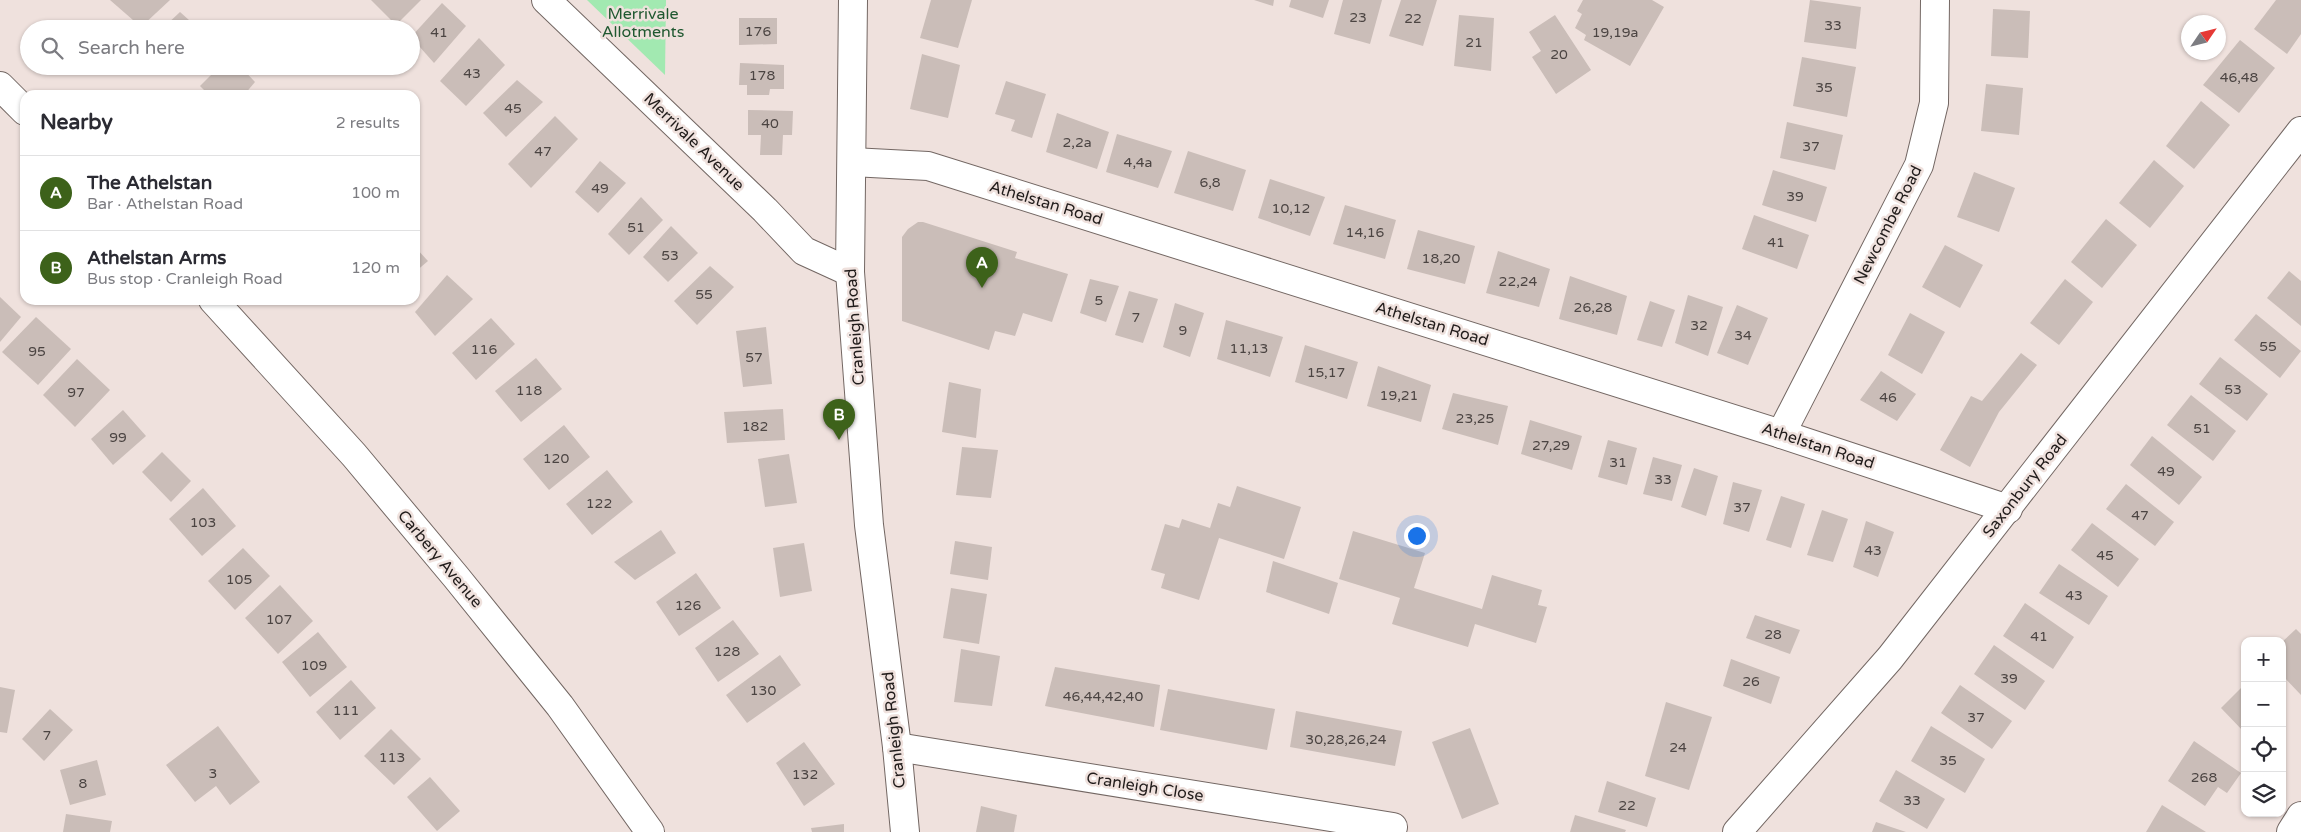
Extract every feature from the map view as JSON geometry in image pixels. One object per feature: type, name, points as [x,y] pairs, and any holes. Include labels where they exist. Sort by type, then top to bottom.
[{"type":"street","name":"Merrivale Avenue","points":[[546,0],[758,204],[804,251],[850,272]]},
{"type":"street","name":"Cranleigh Road","points":[[853,0],[850,272],[869,526],[897,747],[905,832]]},
{"type":"street","name":"Newcombe Road","points":[[1781,434],[1919,165],[1934,103],[1936,0]]},
{"type":"street","points":[[0,86],[20,106]]},
{"type":"street","name":"Saxonbury Road","points":[[1737,832],[1890,658],[2301,131]]},
{"type":"street","name":"Athelstan Road","points":[[852,162],[928,166],[1781,434],[2008,509]]},
{"type":"street","name":"Carbery Avenue","points":[[218,305],[354,455],[456,577],[560,706],[650,832]]},
{"type":"street","name":"Cranleigh Close","points":[[897,747],[1393,827]]},
{"type":"street","points":[[2291,832],[2301,816]]},
{"type":"green space","name":"Merrivale Allotments","points":[[587,0],[666,0],[665,75]]},
{"type":"building","points":[[110,0],[170,0],[149,20],[133,20]]},
{"type":"building","points":[[371,0],[421,0],[401,20],[391,20]]},
{"type":"building","points":[[931,0],[972,0],[958,48],[920,38]]},
{"type":"building","points":[[1254,0],[1274,0],[1273,6]]},
{"type":"building","points":[[1291,0],[1329,0],[1323,18],[1289,7]]},
{"type":"building","points":[[1343,0],[1382,0],[1370,44],[1334,34]]},
{"type":"building","points":[[1401,0],[1437,0],[1423,46],[1389,36]]},
{"type":"building","points":[[1583,0],[1652,0],[1664,7],[1630,66],[1584,40],[1586,35],[1575,28],[1582,14],[1577,11]]},
{"type":"building","points":[[1810,0],[1861,7],[1856,49],[1804,42]]},
{"type":"building","points":[[2276,0],[2301,0],[2301,34],[2287,54],[2254,29]]},
{"type":"building","points":[[442,3],[466,26],[434,63],[420,47],[420,27]]},
{"type":"building","points":[[1993,9],[2030,11],[2028,58],[1991,56]]},
{"type":"building","points":[[180,12],[189,20],[172,20]]},
{"type":"building","points":[[1459,15],[1494,18],[1491,71],[1454,66]]},
{"type":"building","points":[[1555,15],[1591,70],[1556,94],[1532,57],[1541,51],[1529,32]]},
{"type":"building","points":[[739,18],[777,18],[777,44],[739,45]]},
{"type":"building","points":[[479,38],[505,65],[466,106],[440,81]]},
{"type":"building","points":[[2240,40],[2275,68],[2239,113],[2203,85],[2224,60],[2226,60],[2226,57]]},
{"type":"building","points":[[922,54],[960,65],[948,118],[910,109]]},
{"type":"building","points":[[1802,57],[1856,67],[1847,117],[1793,106]]},
{"type":"building","points":[[740,63],[784,65],[784,89],[770,89],[769,95],[747,95],[747,85],[739,85]]},
{"type":"building","points":[[211,75],[248,75],[255,82],[248,90],[204,90],[200,86]]},
{"type":"building","points":[[517,80],[543,102],[506,137],[483,113]]},
{"type":"building","points":[[1006,81],[1046,94],[1032,138],[1011,131],[1015,120],[995,114]]},
{"type":"building","points":[[1986,84],[2023,88],[2019,135],[1981,131]]},
{"type":"building","points":[[2201,101],[2230,125],[2194,169],[2166,146]]},
{"type":"building","points":[[748,110],[793,111],[792,135],[783,135],[782,155],[760,155],[761,135],[748,135]]},
{"type":"building","points":[[1057,113],[1109,132],[1097,169],[1046,152]]},
{"type":"building","points":[[555,116],[578,139],[531,188],[508,164]]},
{"type":"building","points":[[1787,122],[1843,135],[1835,170],[1780,158]]},
{"type":"building","points":[[1117,134],[1172,151],[1158,188],[1106,172]]},
{"type":"building","points":[[1188,151],[1246,170],[1233,211],[1174,193]]},
{"type":"building","points":[[2154,160],[2184,186],[2150,228],[2119,203]]},
{"type":"building","points":[[600,161],[626,183],[598,213],[575,192]]},
{"type":"building","points":[[1773,170],[1827,187],[1816,222],[1762,205]]},
{"type":"building","points":[[1974,172],[2015,188],[1999,232],[1957,217]]},
{"type":"building","points":[[1270,179],[1325,197],[1310,236],[1258,218]]},
{"type":"building","points":[[641,197],[663,220],[629,255],[608,234]]},
{"type":"building","points":[[1345,205],[1396,220],[1385,259],[1333,244]]},
{"type":"building","points":[[1754,215],[1809,235],[1797,269],[1742,249]]},
{"type":"building","points":[[2106,219],[2137,245],[2102,288],[2071,262]]},
{"type":"building","points":[[918,222],[1017,252],[1015,258],[1068,274],[1052,322],[1023,313],[1015,336],[995,331],[989,350],[902,321],[902,237],[908,229]]},
{"type":"building","points":[[671,226],[698,253],[668,282],[643,257]]},
{"type":"building","points":[[1418,230],[1475,246],[1465,284],[1407,269]]},
{"type":"building","points":[[1945,245],[1983,265],[1960,308],[1922,287]]},
{"type":"building","points":[[1498,251],[1550,269],[1539,307],[1486,293]]},
{"type":"building","points":[[420,252],[428,261],[420,268]]},
{"type":"building","points":[[710,266],[734,287],[697,325],[674,301]]},
{"type":"building","points":[[2289,271],[2301,281],[2301,326],[2267,298]]},
{"type":"building","points":[[447,275],[473,299],[435,336],[415,312]]},
{"type":"building","points":[[1570,276],[1627,296],[1617,335],[1559,319]]},
{"type":"building","points":[[1090,279],[1119,286],[1106,322],[1080,313]]},
{"type":"building","points":[[2065,279],[2093,302],[2059,345],[2030,323]]},
{"type":"building","points":[[1129,291],[1158,299],[1143,343],[1115,335]]},
{"type":"building","points":[[1688,295],[1723,307],[1708,356],[1675,343]]},
{"type":"building","points":[[0,297],[21,317],[0,342]]},
{"type":"building","points":[[1650,301],[1675,310],[1662,347],[1637,340]]},
{"type":"building","points":[[1175,303],[1204,313],[1190,357],[1163,347]]},
{"type":"building","points":[[1737,305],[1768,318],[1748,365],[1717,353]]},
{"type":"building","points":[[1910,313],[1945,332],[1922,374],[1888,355]]},
{"type":"building","points":[[2256,314],[2301,351],[2280,378],[2234,340]]},
{"type":"building","points":[[36,317],[71,349],[38,385],[2,352]]},
{"type":"building","points":[[491,318],[515,344],[476,380],[452,353]]},
{"type":"building","points":[[1226,320],[1283,337],[1270,377],[1217,359]]},
{"type":"building","points":[[766,327],[772,384],[743,387],[736,331]]},
{"type":"building","points":[[1305,345],[1358,362],[1347,399],[1295,382]]},
{"type":"building","points":[[2021,353],[2037,365],[1999,412],[1970,467],[1940,450],[1971,396],[1982,401]]},
{"type":"building","points":[[2220,357],[2268,394],[2247,421],[2199,384]]},
{"type":"building","points":[[536,358],[562,389],[521,422],[495,391]]},
{"type":"building","points":[[77,359],[110,390],[75,427],[43,395]]},
{"type":"building","points":[[1378,366],[1431,385],[1421,422],[1367,406]]},
{"type":"building","points":[[1881,371],[1916,394],[1897,421],[1860,400]]},
{"type":"building","points":[[949,382],[981,389],[976,438],[942,432]]},
{"type":"building","points":[[1453,393],[1508,406],[1498,445],[1442,429]]},
{"type":"building","points":[[2191,395],[2236,431],[2213,461],[2167,425]]},
{"type":"building","points":[[783,409],[785,440],[727,443],[724,412]]},
{"type":"building","points":[[123,410],[146,436],[113,465],[91,439]]},
{"type":"building","points":[[1530,420],[1582,436],[1572,470],[1521,454]]},
{"type":"building","points":[[564,425],[590,457],[549,490],[523,459]]},
{"type":"building","points":[[2152,436],[2202,477],[2179,505],[2130,465]]},
{"type":"building","points":[[1608,440],[1637,448],[1627,485],[1598,477]]},
{"type":"building","points":[[962,447],[998,450],[991,498],[956,495]]},
{"type":"building","points":[[162,452],[191,481],[171,502],[142,472]]},
{"type":"building","points":[[789,454],[797,503],[765,507],[758,459]]},
{"type":"building","points":[[1653,457],[1682,465],[1672,501],[1643,494]]},
{"type":"building","points":[[1694,468],[1718,476],[1706,516],[1681,507]]},
{"type":"building","points":[[607,470],[633,502],[592,535],[566,504]]},
{"type":"building","points":[[1733,482],[1762,490],[1749,532],[1723,524]]},
{"type":"building","points":[[2126,484],[2174,522],[2155,546],[2106,509]]},
{"type":"building","points":[[1237,486],[1301,507],[1284,559],[1219,538],[1199,600],[1161,588],[1165,574],[1151,570],[1165,524],[1179,528],[1182,519],[1210,528],[1218,503],[1230,507]]},
{"type":"building","points":[[203,488],[236,526],[202,556],[169,519]]},
{"type":"building","points":[[1781,496],[1805,504],[1791,548],[1766,540]]},
{"type":"building","points":[[1822,510],[1848,519],[1833,562],[1807,555]]},
{"type":"building","points":[[1866,521],[1894,532],[1878,577],[1853,567]]},
{"type":"building","points":[[2092,523],[2139,559],[2118,587],[2071,550]]},
{"type":"building","points":[[661,530],[676,553],[635,580],[614,562]]},
{"type":"building","points":[[1353,531],[1425,553],[1414,588],[1482,609],[1492,575],[1542,590],[1538,605],[1547,607],[1536,643],[1475,624],[1468,647],[1392,624],[1400,598],[1339,579]]},
{"type":"building","points":[[955,541],[992,547],[988,580],[950,574]]},
{"type":"building","points":[[804,543],[812,591],[780,597],[773,548]]},
{"type":"building","points":[[243,548],[270,576],[235,610],[208,581]]},
{"type":"building","points":[[1273,561],[1338,583],[1329,614],[1266,592]]},
{"type":"building","points":[[2059,564],[2108,596],[2089,625],[2039,593]]},
{"type":"building","points":[[696,573],[721,608],[679,636],[656,602]]},
{"type":"building","points":[[280,585],[313,621],[278,654],[245,618]]},
{"type":"building","points":[[951,588],[987,594],[979,644],[943,638]]},
{"type":"building","points":[[2025,603],[2074,637],[2053,669],[2003,636]]},
{"type":"building","points":[[1755,615],[1800,630],[1790,654],[1746,638]]},
{"type":"building","points":[[733,620],[759,654],[718,682],[695,648]]},
{"type":"building","points":[[2296,629],[2301,634],[2301,695],[2286,679],[2286,638]]},
{"type":"building","points":[[318,632],[347,667],[310,697],[282,662]]},
{"type":"building","points":[[1994,645],[2045,681],[2025,710],[1974,674]]},
{"type":"building","points":[[961,649],[1000,656],[992,706],[954,702]]},
{"type":"building","points":[[780,655],[801,685],[747,723],[726,695]]},
{"type":"building","points":[[1731,659],[1780,677],[1771,704],[1723,686]]},
{"type":"building","points":[[1055,667],[1160,685],[1154,727],[1045,706]]},
{"type":"building","points":[[351,680],[376,708],[340,740],[316,712]]},
{"type":"building","points":[[1960,685],[2012,721],[1992,749],[1941,713]]},
{"type":"building","points":[[0,687],[15,690],[7,733],[0,732]]},
{"type":"building","points":[[2241,688],[2241,729],[2221,708]]},
{"type":"building","points":[[1168,689],[1275,709],[1267,750],[1160,730]]},
{"type":"building","points":[[1666,702],[1712,717],[1689,790],[1645,776]]},
{"type":"building","points":[[50,709],[73,730],[44,761],[22,739]]},
{"type":"building","points":[[1296,711],[1402,731],[1395,766],[1290,747]]},
{"type":"building","points":[[218,726],[260,782],[230,805],[216,786],[195,802],[166,765]]},
{"type":"building","points":[[1931,726],[1985,759],[1965,793],[1911,761]]},
{"type":"building","points":[[1470,728],[1499,804],[1462,819],[1432,742]]},
{"type":"building","points":[[391,729],[421,759],[394,785],[364,756]]},
{"type":"building","points":[[2194,741],[2241,773],[2227,793],[2218,787],[2205,806],[2168,781]]},
{"type":"building","points":[[804,742],[835,784],[804,806],[776,763]]},
{"type":"building","points":[[97,760],[106,795],[70,805],[60,770]]},
{"type":"building","points":[[1896,770],[1945,799],[1927,829],[1879,801]]},
{"type":"building","points":[[430,777],[460,811],[437,831],[407,797]]},
{"type":"building","points":[[1607,781],[1656,798],[1647,827],[1598,812]]},
{"type":"building","points":[[2162,805],[2206,832],[2146,832]]},
{"type":"building","points":[[981,806],[1017,815],[1014,832],[976,832]]},
{"type":"building","points":[[66,814],[112,821],[110,832],[63,832]]},
{"type":"building","points":[[1575,815],[1626,830],[1625,832],[1570,832]]},
{"type":"building","points":[[1876,822],[1906,832],[1872,832]]},
{"type":"building","points":[[844,824],[844,832],[812,832],[811,828]]},
{"type":"place","name":"The Athelstan","points":[[982,288]]},
{"type":"place","name":"Athelstan Arms","points":[[839,440]]}]
